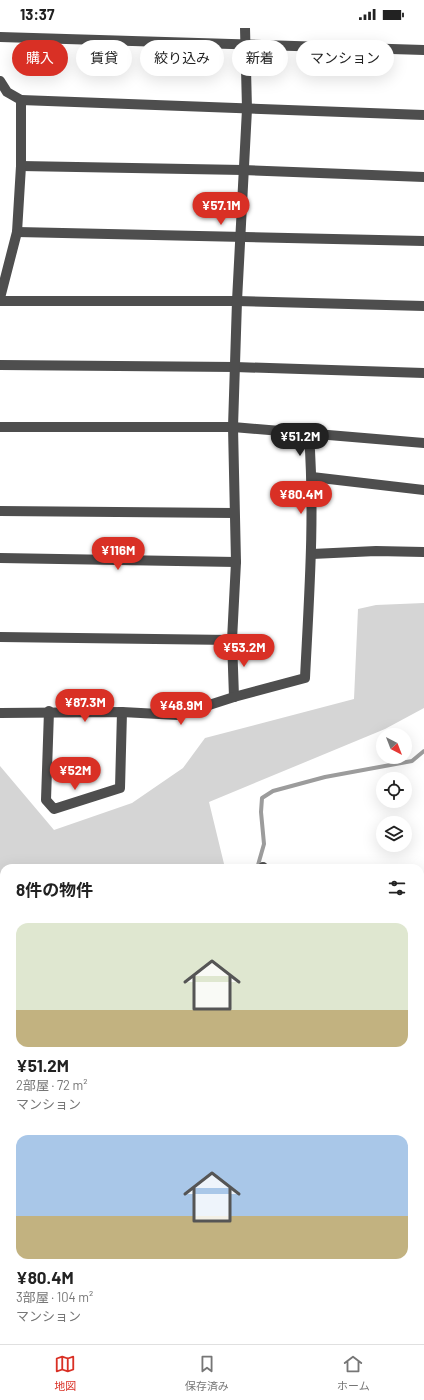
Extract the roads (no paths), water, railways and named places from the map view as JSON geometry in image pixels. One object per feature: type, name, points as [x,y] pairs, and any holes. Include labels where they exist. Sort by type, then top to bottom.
[{"type":"street","points":[[244,40],[245,28]]},
{"type":"street","points":[[0,37],[232,45]]},
{"type":"street","points":[[288,46],[424,50]]},
{"type":"street","points":[[234,696],[232,640],[236,562],[233,428],[237,302],[247,109],[245,76]]},
{"type":"street","points":[[0,81],[7,92],[21,100],[424,115]]},
{"type":"street","points":[[0,298],[17,232],[21,166],[21,100]]},
{"type":"street","points":[[21,166],[243,170],[424,177]]},
{"type":"street","points":[[17,232],[424,241]]},
{"type":"street","points":[[0,301],[237,302],[424,306]]},
{"type":"street","points":[[0,365],[235,367],[424,373]]},
{"type":"street","points":[[0,427],[233,428],[424,443]]},
{"type":"street","points":[[0,713],[49,711],[122,712],[178,715],[234,696],[305,678],[312,554],[312,477],[309,435]]},
{"type":"street","points":[[312,477],[424,490]]},
{"type":"street","points":[[0,511],[234,513]]},
{"type":"street","points":[[312,554],[376,551],[424,552]]},
{"type":"street","points":[[0,558],[236,562]]},
{"type":"street","points":[[0,637],[232,640]]},
{"type":"street","points":[[49,711],[46,800],[54,809],[120,788],[122,712]]},
{"type":"waterway","points":[[258,864],[264,844],[261,812],[262,798],[273,791],[325,777],[412,761],[424,751]]}]
